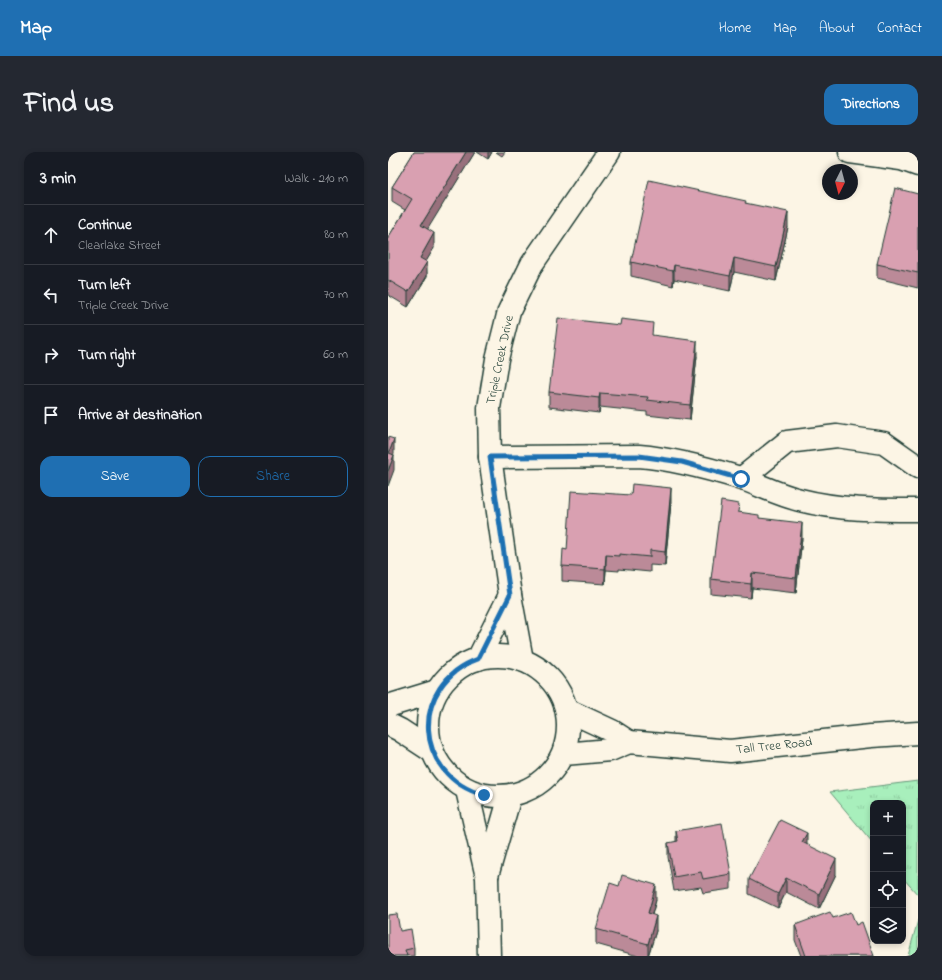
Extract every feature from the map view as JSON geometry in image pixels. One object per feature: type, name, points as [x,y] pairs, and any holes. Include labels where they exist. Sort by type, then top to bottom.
[{"type":"street","name":"Triple Creek Drive","points":[[522,660],[510,595],[490,457],[489,408],[497,359],[509,311],[532,264],[609,152]]},
{"type":"street","points":[[850,152],[901,159],[918,165]]},
{"type":"street","points":[[741,479],[787,442],[837,436],[884,443],[918,467]]},
{"type":"street","points":[[490,457],[639,456],[682,462],[741,479],[783,495],[817,504],[859,509],[918,510]]},
{"type":"street","points":[[478,659],[510,595]]},
{"type":"street","points":[[495,656],[522,660],[538,668],[551,679],[561,694],[567,710],[569,728],[564,754],[555,769],[542,782],[527,791],[510,796],[493,797],[467,790],[446,774],[432,751],[428,734],[428,716],[437,691],[454,671],[478,659],[495,656]]},
{"type":"street","points":[[388,706],[437,691]]},
{"type":"street","name":"Tall Tree Road","points":[[567,710],[612,731],[629,742],[730,751],[871,736],[918,733]]},
{"type":"street","points":[[388,724],[432,751]]},
{"type":"street","name":"Tall Tree Road","points":[[564,754],[610,750],[629,742]]},
{"type":"street","points":[[467,790],[487,877],[489,956]]},
{"type":"street","points":[[487,877],[510,796]]},
{"type":"green space","points":[[918,781],[918,895],[906,881],[906,800],[870,800],[870,839],[830,792]]},
{"type":"green space","points":[[918,920],[918,956],[908,956]]},
{"type":"building","points":[[414,152],[466,152],[421,225],[434,233],[420,258],[427,262],[408,292],[388,280],[388,238],[412,199],[392,187]]},
{"type":"building","points":[[649,180],[746,201],[745,203],[788,212],[776,267],[734,258],[730,276],[674,265],[673,271],[631,262]]},
{"type":"building","points":[[895,188],[918,194],[918,273],[877,264]]},
{"type":"building","points":[[558,318],[620,325],[621,319],[653,323],[652,335],[697,341],[690,405],[647,400],[648,397],[600,393],[599,398],[549,392]]},
{"type":"building","points":[[388,437],[394,439],[389,453],[394,455],[388,471]]},
{"type":"building","points":[[632,484],[671,488],[665,552],[650,550],[650,557],[619,554],[619,556],[606,555],[605,569],[562,566],[563,549],[567,550],[571,491],[631,495]]},
{"type":"building","points":[[721,501],[739,504],[738,512],[759,515],[759,518],[802,523],[796,578],[752,573],[751,584],[711,579]]},
{"type":"building","points":[[780,820],[807,833],[802,842],[836,859],[819,894],[786,878],[778,894],[749,879]]},
{"type":"building","points":[[722,823],[731,874],[703,879],[701,872],[674,877],[668,843],[678,841],[676,831]]},
{"type":"building","points":[[622,875],[656,885],[648,913],[656,916],[648,944],[596,929],[610,883],[619,886]]},
{"type":"building","points":[[830,912],[833,918],[851,912],[856,925],[862,922],[874,956],[806,956],[795,925]]},
{"type":"building","points":[[397,914],[400,931],[411,929],[414,948],[405,950],[407,956],[388,956],[388,915]]},
{"type":"route","points":[[484,795],[467,790],[452,780],[440,767],[432,751],[428,734],[428,716],[433,699],[442,684],[454,671],[478,659],[510,595],[490,457],[639,456],[682,462],[741,479]]}]
